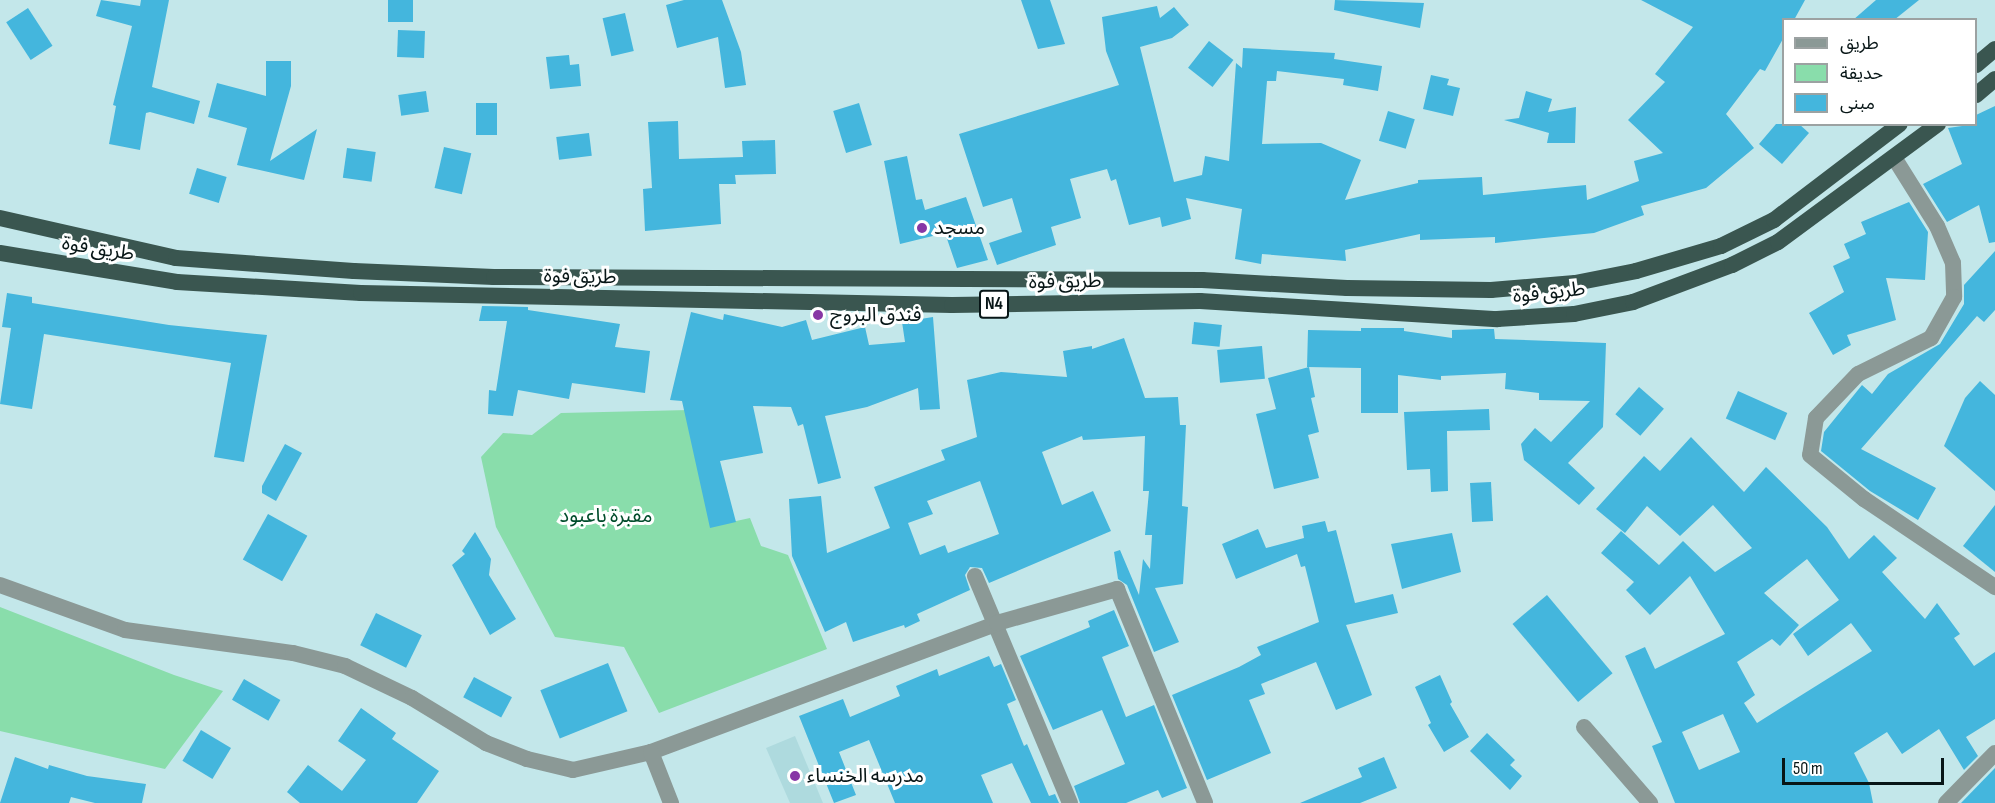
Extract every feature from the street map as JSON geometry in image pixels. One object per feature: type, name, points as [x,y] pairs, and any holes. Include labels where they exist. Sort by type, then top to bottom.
[{"type":"highway","points":[[1977,64],[1995,49]]},
{"type":"highway","points":[[1977,94],[1995,79]]},
{"type":"highway","name":"طريق فوة","points":[[0,218],[176,258],[354,272],[494,277],[1202,280],[1347,288],[1491,290],[1575,283],[1636,272],[1721,246],[1774,220],[1897,126]]},
{"type":"highway","name":"طريق فوة","points":[[0,253],[177,282],[361,293],[952,305],[1200,301],[1497,319],[1575,314],[1633,302],[1732,265],[1778,242],[1895,159],[1936,126]]},
{"type":"highway","points":[[1491,290],[1497,319]]},
{"type":"street","points":[[1895,159],[1937,226],[1953,263],[1954,297],[1931,338],[1858,374],[1816,418],[1810,455],[1864,499],[1995,587]]},
{"type":"street","points":[[975,576],[997,623],[1070,803]]},
{"type":"street","points":[[0,585],[125,630],[293,653],[345,666],[412,698],[486,743],[527,759],[573,770],[651,752],[997,623],[1117,589],[1204,803]]},
{"type":"street","points":[[1584,727],[1650,803]]},
{"type":"street","points":[[651,752],[671,803]]},
{"type":"street","points":[[1946,803],[1995,753]]},
{"type":"shaded area","name":"مدرسه الخنساء","points":[[795,736],[823,803],[790,803],[766,748]]},
{"type":"green space","name":"مقبرة باعبود","points":[[689,410],[713,526],[750,518],[761,546],[788,555],[827,649],[659,713],[624,647],[555,637],[496,527],[481,457],[503,433],[532,435],[561,413]]},
{"type":"green space","points":[[0,607],[174,675],[223,691],[165,769],[0,731]]},
{"type":"building","points":[[101,0],[140,6],[141,0],[169,0],[152,87],[200,101],[194,124],[150,112],[146,113],[140,150],[109,144],[116,106],[113,105],[132,26],[96,16]]},
{"type":"building","points":[[388,0],[413,0],[413,22],[388,22]]},
{"type":"building","points":[[684,0],[722,0],[741,52],[746,85],[725,88],[718,37],[677,48],[666,5]]},
{"type":"building","points":[[1021,0],[1050,0],[1065,44],[1038,49]]},
{"type":"building","points":[[1335,0],[1424,3],[1420,28],[1334,10]]},
{"type":"building","points":[[1641,0],[1805,0],[1795,18],[1782,18],[1782,41],[1765,71],[1760,69],[1726,114],[1754,148],[1706,188],[1641,206],[1644,215],[1594,233],[1495,243],[1495,237],[1420,240],[1420,234],[1345,250],[1346,261],[1262,254],[1261,264],[1235,259],[1242,209],[1186,198],[1191,219],[1162,227],[1160,217],[1129,225],[1116,179],[1111,181],[1107,169],[1070,179],[1081,218],[1051,227],[1056,245],[997,265],[989,243],[1022,232],[1012,198],[983,207],[959,134],[1119,85],[1106,51],[1102,17],[1157,6],[1160,18],[1174,7],[1189,25],[1172,38],[1140,47],[1174,182],[1202,175],[1205,156],[1229,161],[1236,63],[1242,68],[1243,48],[1335,53],[1334,59],[1382,66],[1378,91],[1343,85],[1344,79],[1277,71],[1276,81],[1267,81],[1262,144],[1321,143],[1361,160],[1345,200],[1418,183],[1418,180],[1482,177],[1483,195],[1586,185],[1587,200],[1639,181],[1634,161],[1663,153],[1628,120],[1665,82],[1655,74],[1693,27]]},
{"type":"building","points":[[1876,0],[1919,0],[1896,18],[1855,18]]},
{"type":"building","points":[[28,8],[53,46],[31,60],[6,22]]},
{"type":"building","points":[[625,13],[634,51],[611,56],[603,18]]},
{"type":"building","points":[[398,30],[425,31],[424,58],[397,57]]},
{"type":"building","points":[[1209,41],[1233,60],[1212,87],[1188,68]]},
{"type":"building","points":[[569,55],[570,65],[579,64],[581,86],[550,89],[546,57]]},
{"type":"building","points":[[266,61],[291,61],[291,86],[270,161],[317,129],[304,180],[237,165],[247,128],[208,117],[217,83],[266,96]]},
{"type":"building","points":[[1431,75],[1449,79],[1447,85],[1460,88],[1453,116],[1423,109]]},
{"type":"building","points":[[426,91],[429,112],[401,116],[398,95]]},
{"type":"building","points":[[1526,91],[1552,99],[1548,112],[1576,107],[1575,143],[1547,143],[1549,133],[1504,120],[1519,118]]},
{"type":"building","points":[[476,103],[497,103],[497,135],[476,135]]},
{"type":"building","points":[[859,103],[872,145],[846,153],[833,111]]},
{"type":"building","points":[[1995,106],[1995,242],[1989,243],[1979,205],[1947,222],[1923,184],[1962,164],[1948,128],[1977,126],[1977,115]]},
{"type":"building","points":[[1388,111],[1415,119],[1406,149],[1379,141]]},
{"type":"building","points":[[678,121],[679,159],[743,157],[742,141],[775,140],[776,174],[735,175],[736,184],[719,184],[721,224],[645,231],[643,189],[652,188],[648,122]]},
{"type":"building","points":[[1776,124],[1801,126],[1809,133],[1782,164],[1759,144]]},
{"type":"building","points":[[589,133],[592,156],[559,160],[556,137]]},
{"type":"building","points":[[444,147],[471,153],[462,194],[435,188]]},
{"type":"building","points":[[347,148],[376,152],[372,182],[343,178]]},
{"type":"building","points":[[907,156],[916,200],[922,199],[925,210],[966,197],[988,260],[957,268],[945,233],[900,244],[884,161]]},
{"type":"building","points":[[197,168],[227,177],[219,203],[189,194]]},
{"type":"building","points":[[1909,202],[1928,232],[1925,280],[1886,278],[1896,320],[1847,335],[1851,345],[1833,355],[1809,313],[1844,292],[1833,266],[1850,258],[1844,244],[1866,234],[1861,222]]},
{"type":"building","points":[[1995,251],[1995,310],[1984,322],[1977,316],[1861,449],[1936,488],[1918,520],[1870,491],[1821,451],[1824,432],[1862,385],[1872,394],[1888,374],[1940,344],[1964,304],[1964,285]]},
{"type":"building","points":[[7,293],[32,297],[32,303],[169,325],[267,335],[244,462],[214,457],[231,363],[44,334],[32,409],[0,404],[11,328],[2,327]]},
{"type":"building","points":[[482,306],[528,307],[528,310],[620,324],[615,347],[650,351],[645,393],[572,383],[569,399],[518,390],[513,416],[488,414],[489,390],[496,391],[507,321],[479,321]]},
{"type":"building","points":[[691,312],[723,320],[724,314],[782,327],[806,320],[812,340],[865,327],[869,345],[905,342],[902,322],[933,317],[940,409],[920,410],[918,388],[867,407],[825,416],[841,478],[818,484],[803,424],[798,426],[791,407],[753,406],[763,453],[720,461],[736,522],[710,528],[682,401],[670,400]]},
{"type":"building","points":[[1194,322],[1222,325],[1220,347],[1192,344]]},
{"type":"building","points":[[1361,328],[1404,328],[1404,331],[1452,338],[1452,330],[1494,329],[1495,339],[1606,343],[1603,427],[1568,463],[1595,488],[1579,505],[1524,460],[1521,444],[1535,428],[1551,442],[1590,401],[1539,400],[1539,393],[1505,389],[1506,373],[1441,376],[1441,380],[1398,375],[1398,413],[1361,413],[1361,368],[1307,367],[1308,330],[1361,331]]},
{"type":"building","points":[[1124,338],[1145,398],[1178,397],[1180,425],[1186,425],[1182,506],[1188,507],[1183,584],[1155,588],[1179,642],[1154,652],[1127,585],[1118,579],[1114,552],[1120,550],[1139,595],[1143,559],[1150,569],[1152,535],[1145,535],[1149,491],[1143,491],[1145,436],[1083,440],[1082,436],[1042,452],[1062,505],[1093,491],[1111,531],[989,583],[982,568],[970,567],[965,575],[970,590],[917,614],[920,621],[905,628],[904,625],[853,642],[846,622],[825,632],[792,556],[789,499],[821,496],[827,553],[890,528],[874,487],[945,460],[941,450],[977,437],[967,380],[1001,372],[1067,377],[1063,351],[1092,346],[1092,349]],"holes":[[[980,481],[999,534],[948,553],[945,545],[920,555],[908,523],[933,514],[927,501]]]},
{"type":"building","points":[[1262,346],[1265,379],[1220,383],[1217,350]]},
{"type":"building","points":[[1309,367],[1315,397],[1311,398],[1319,432],[1308,435],[1319,478],[1274,489],[1256,414],[1276,409],[1268,378]]},
{"type":"building","points":[[1980,381],[1995,395],[1995,491],[1944,446],[1965,398]]},
{"type":"building","points":[[1639,387],[1664,409],[1640,436],[1615,414]]},
{"type":"building","points":[[1738,391],[1787,413],[1775,440],[1726,418]]},
{"type":"building","points":[[1489,409],[1490,430],[1447,431],[1448,491],[1431,492],[1430,469],[1407,470],[1404,412]]},
{"type":"building","points":[[1691,437],[1744,492],[1766,467],[1827,527],[1849,559],[1874,535],[1897,558],[1882,572],[1925,619],[1937,603],[1960,634],[1954,638],[1974,666],[1995,652],[1995,719],[1966,737],[1978,756],[1964,770],[1939,729],[1902,754],[1887,732],[1854,753],[1869,783],[1873,803],[1675,803],[1652,746],[1662,742],[1625,656],[1645,647],[1655,669],[1725,634],[1690,576],[1650,615],[1626,590],[1634,582],[1601,553],[1621,531],[1659,565],[1683,541],[1715,572],[1752,548],[1713,505],[1680,536],[1647,506],[1625,533],[1596,509],[1644,456],[1660,471]],"holes":[[[1807,559],[1839,600],[1793,634],[1808,656],[1851,623],[1872,651],[1757,723],[1744,703],[1755,695],[1737,662],[1772,639],[1780,646],[1799,625],[1764,593]],[[1723,714],[1740,752],[1699,770],[1682,732]]]},
{"type":"building","points":[[285,444],[302,453],[276,501],[262,493],[262,486]]},
{"type":"building","points":[[1491,482],[1493,521],[1472,522],[1470,483]]},
{"type":"building","points":[[1995,505],[1995,572],[1963,546]]},
{"type":"building","points":[[268,514],[307,536],[282,581],[243,559]]},
{"type":"building","points":[[1325,521],[1328,532],[1336,530],[1355,603],[1393,594],[1398,613],[1346,625],[1372,695],[1336,710],[1316,662],[1261,684],[1265,694],[1249,700],[1271,753],[1207,780],[1172,695],[1239,667],[1261,655],[1257,647],[1319,622],[1305,566],[1301,567],[1297,554],[1236,579],[1222,544],[1258,529],[1266,548],[1304,538],[1302,526]]},
{"type":"building","points":[[475,532],[491,559],[489,575],[516,619],[490,635],[452,565],[465,554],[462,551]]},
{"type":"building","points":[[1452,533],[1461,572],[1402,589],[1391,544]]},
{"type":"building","points":[[1547,595],[1613,673],[1578,702],[1513,624]]},
{"type":"building","points":[[1114,610],[1129,646],[1102,657],[1126,717],[1154,705],[1187,788],[1162,798],[1158,790],[1126,803],[1080,803],[1074,786],[1125,764],[1102,710],[1053,730],[1020,656],[1090,627],[1088,621]]},
{"type":"building","points":[[376,613],[422,635],[406,668],[360,645]]},
{"type":"building","points":[[989,656],[994,667],[1001,664],[1016,700],[1007,704],[1024,746],[1027,744],[1049,796],[1055,794],[1059,803],[1031,803],[1012,763],[981,775],[993,803],[895,803],[869,740],[839,752],[856,795],[834,803],[799,716],[843,699],[850,717],[900,696],[896,686],[937,669],[939,676]]},
{"type":"building","points":[[608,663],[627,711],[560,739],[540,690]]},
{"type":"building","points":[[1440,675],[1452,702],[1450,704],[1469,737],[1444,752],[1428,725],[1431,723],[1415,687]]},
{"type":"building","points":[[474,677],[512,697],[501,717],[463,697]]},
{"type":"building","points":[[244,679],[280,700],[268,721],[232,700]]},
{"type":"building","points":[[361,708],[396,733],[392,739],[439,771],[417,803],[300,803],[287,792],[308,765],[342,791],[366,760],[338,741]]},
{"type":"building","points":[[201,730],[231,748],[212,779],[182,761]]},
{"type":"building","points":[[1487,733],[1515,760],[1510,765],[1522,776],[1510,790],[1470,751]]},
{"type":"building","points":[[15,757],[48,769],[49,765],[87,776],[146,784],[142,803],[95,803],[71,797],[69,803],[0,803]]},
{"type":"building","points":[[1384,757],[1397,788],[1360,803],[1300,803],[1362,777],[1358,768]]},
{"type":"building","points":[[1995,768],[1995,803],[1961,803]]},
{"type":"place","name":"مسجد","points":[[922,228]]},
{"type":"place","name":"فندق البروج","points":[[818,315]]},
{"type":"place","name":"مدرسه الخنساء","points":[[795,776]]}]
